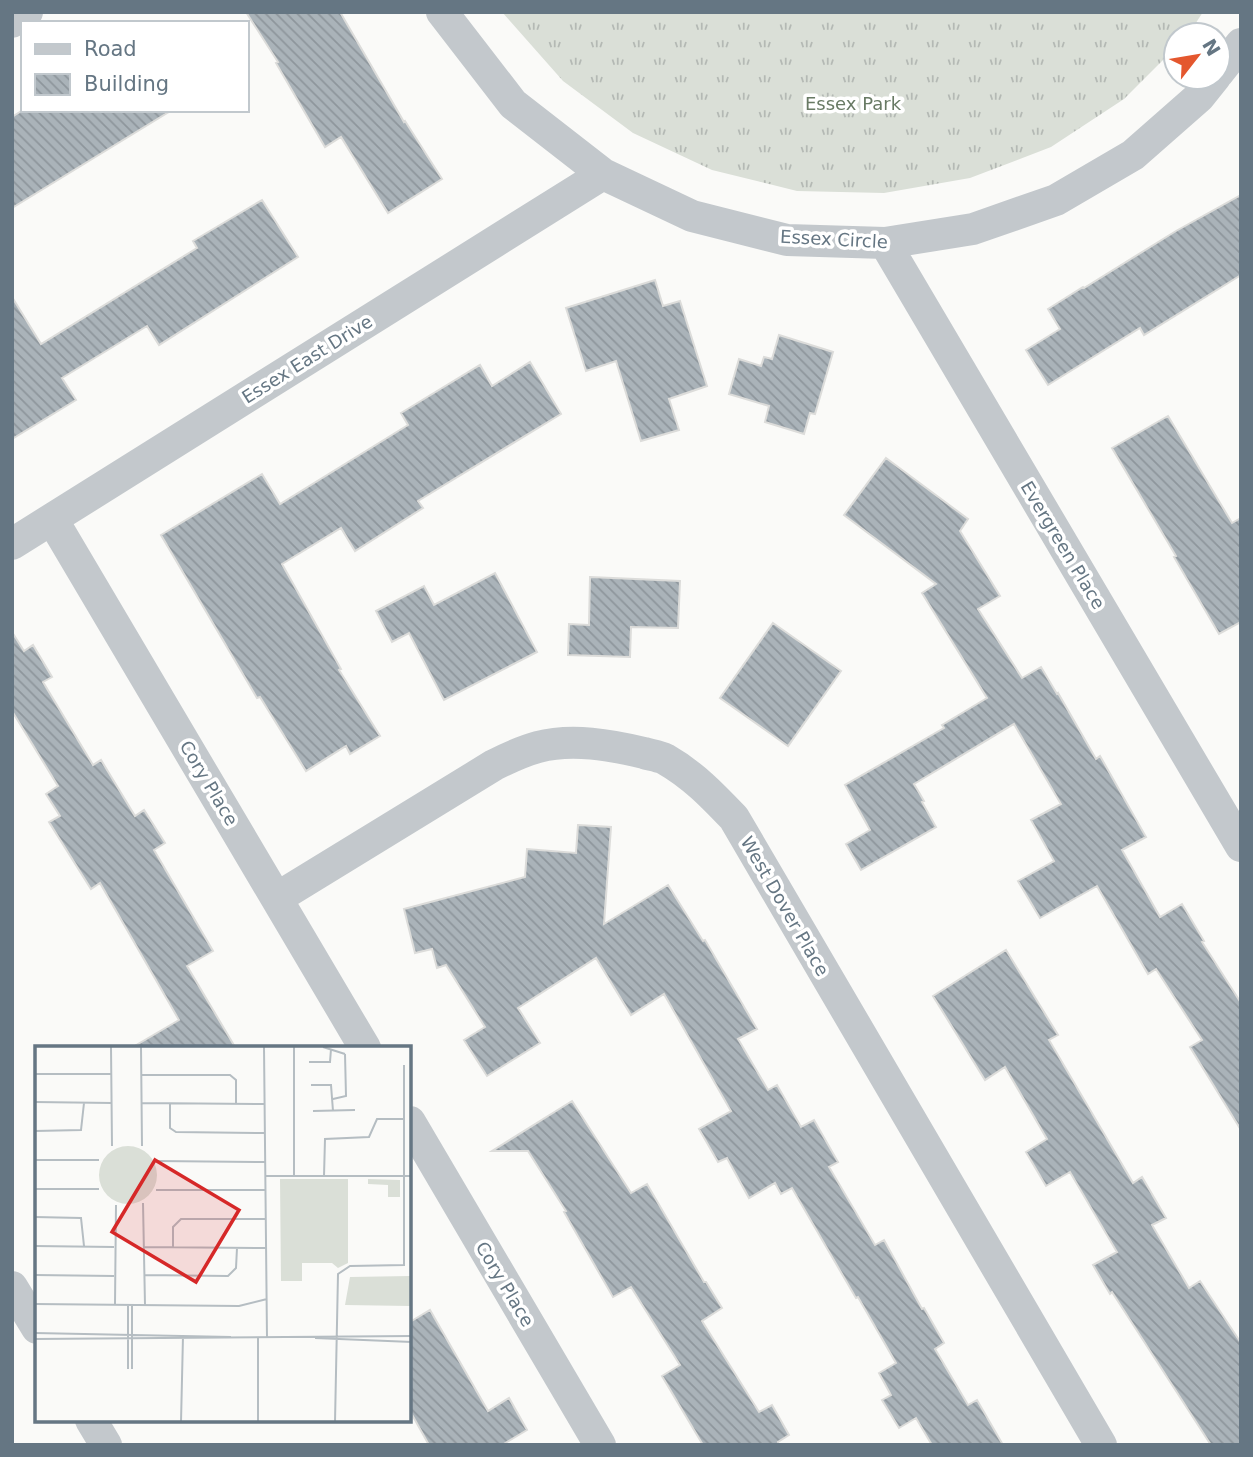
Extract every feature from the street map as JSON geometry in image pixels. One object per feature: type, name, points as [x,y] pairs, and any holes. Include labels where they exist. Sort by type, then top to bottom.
[{"type":"street","points":[[12,22],[27,12]]},
{"type":"street","name":"Essex Circle","points":[[442,12],[513,104],[603,174],[692,216],[787,240],[886,243],[973,229],[1056,200],[1133,155],[1204,91]]},
{"type":"street","name":"Essex East Drive","points":[[12,544],[603,174]]},
{"type":"street","name":"Evergreen Place","points":[[886,243],[1241,846]]},
{"type":"street","name":"Cory Place","points":[[52,519],[364,1046]]},
{"type":"street","name":"West Dover Place","points":[[277,898],[494,765],[517,754],[540,746],[596,744],[663,758],[700,783],[734,818],[1101,1445]]},
{"type":"street","name":"Cory Place","points":[[411,1124],[600,1445]]},
{"type":"street","points":[[12,1287],[35,1325]]},
{"type":"street","points":[[92,1422],[106,1445]]},
{"type":"green space","name":"Essex Park","points":[[502,12],[1203,12],[1197,21],[1162,21],[1162,61],[1124,99],[1051,147],[970,178],[884,193],[797,191],[712,170],[633,133],[563,81]]},
{"type":"building","points":[[246,12],[340,12],[404,122],[442,179],[388,213],[341,137],[325,147],[276,63],[278,62]]},
{"type":"building","points":[[21,111],[169,112],[12,208],[12,117]]},
{"type":"building","points":[[1241,195],[1241,275],[1144,335],[1140,328],[1048,385],[1026,350],[1060,329],[1048,309]]},
{"type":"building","points":[[262,200],[298,257],[159,345],[147,326],[62,378],[76,400],[12,439],[12,297],[41,344],[197,248],[193,241]]},
{"type":"building","points":[[655,280],[663,306],[680,301],[707,386],[669,399],[679,430],[641,441],[616,361],[586,371],[566,308]]},
{"type":"building","points":[[779,335],[833,352],[815,414],[810,413],[804,434],[765,422],[769,406],[729,394],[739,359],[761,366],[764,357],[772,359]]},
{"type":"building","points":[[530,362],[561,414],[418,501],[423,508],[355,551],[341,528],[282,564],[341,669],[339,670],[380,736],[350,754],[346,746],[306,771],[260,697],[257,698],[161,535],[262,474],[280,504],[408,425],[401,413],[480,365],[492,386]]},
{"type":"building","points":[[1168,416],[1232,523],[1241,518],[1241,622],[1219,634],[1112,448]]},
{"type":"building","points":[[886,458],[968,519],[960,531],[1000,596],[978,609],[1022,678],[1041,667],[1096,759],[1100,756],[1146,837],[1122,850],[1160,917],[1182,904],[1204,941],[1202,942],[1241,1003],[1241,1130],[1190,1047],[1202,1040],[1156,969],[1148,974],[1097,886],[1040,918],[1018,881],[1054,861],[1031,820],[1061,804],[1014,724],[914,784],[936,827],[861,870],[846,844],[870,830],[845,785],[944,728],[942,725],[987,698],[922,593],[936,584],[844,515]]},
{"type":"building","points":[[495,573],[537,652],[444,700],[409,633],[392,642],[376,611],[424,586],[434,605]]},
{"type":"building","points":[[590,577],[680,581],[678,628],[631,627],[630,657],[568,655],[569,624],[589,625]]},
{"type":"building","points":[[773,623],[841,671],[788,746],[720,698]]},
{"type":"building","points":[[12,632],[24,651],[33,645],[52,677],[43,682],[93,765],[101,760],[135,816],[144,810],[165,843],[154,850],[213,951],[187,966],[234,1046],[135,1046],[179,1020],[100,883],[91,889],[49,822],[60,816],[46,794],[58,786],[12,711]]},
{"type":"building","points":[[578,825],[611,827],[604,924],[668,885],[703,941],[705,940],[757,1029],[738,1039],[768,1090],[777,1085],[801,1127],[814,1120],[838,1162],[829,1167],[875,1245],[884,1240],[922,1309],[924,1308],[944,1343],[935,1349],[968,1405],[977,1400],[1003,1445],[932,1445],[916,1418],[899,1428],[882,1400],[891,1395],[879,1373],[896,1363],[792,1188],[781,1194],[775,1183],[749,1198],[727,1158],[718,1162],[699,1129],[731,1111],[664,994],[631,1015],[596,958],[518,1008],[540,1043],[487,1076],[464,1040],[485,1027],[446,965],[437,968],[432,949],[415,953],[404,909],[525,877],[527,849],[576,853]]},
{"type":"building","points":[[1006,950],[1058,1035],[1049,1040],[1133,1183],[1142,1177],[1166,1218],[1152,1225],[1189,1288],[1200,1281],[1241,1343],[1241,1445],[1211,1445],[1093,1265],[1117,1252],[1070,1172],[1046,1186],[1026,1152],[1047,1139],[1005,1067],[985,1080],[933,996]]},
{"type":"building","points":[[572,1101],[631,1193],[647,1184],[722,1308],[702,1321],[759,1412],[772,1405],[789,1435],[778,1442],[779,1445],[703,1445],[662,1376],[680,1365],[631,1287],[613,1297],[564,1212],[566,1211],[528,1151],[492,1151]]},
{"type":"building","points":[[430,1310],[488,1411],[509,1398],[527,1430],[502,1445],[429,1445],[411,1413],[411,1321]]}]
